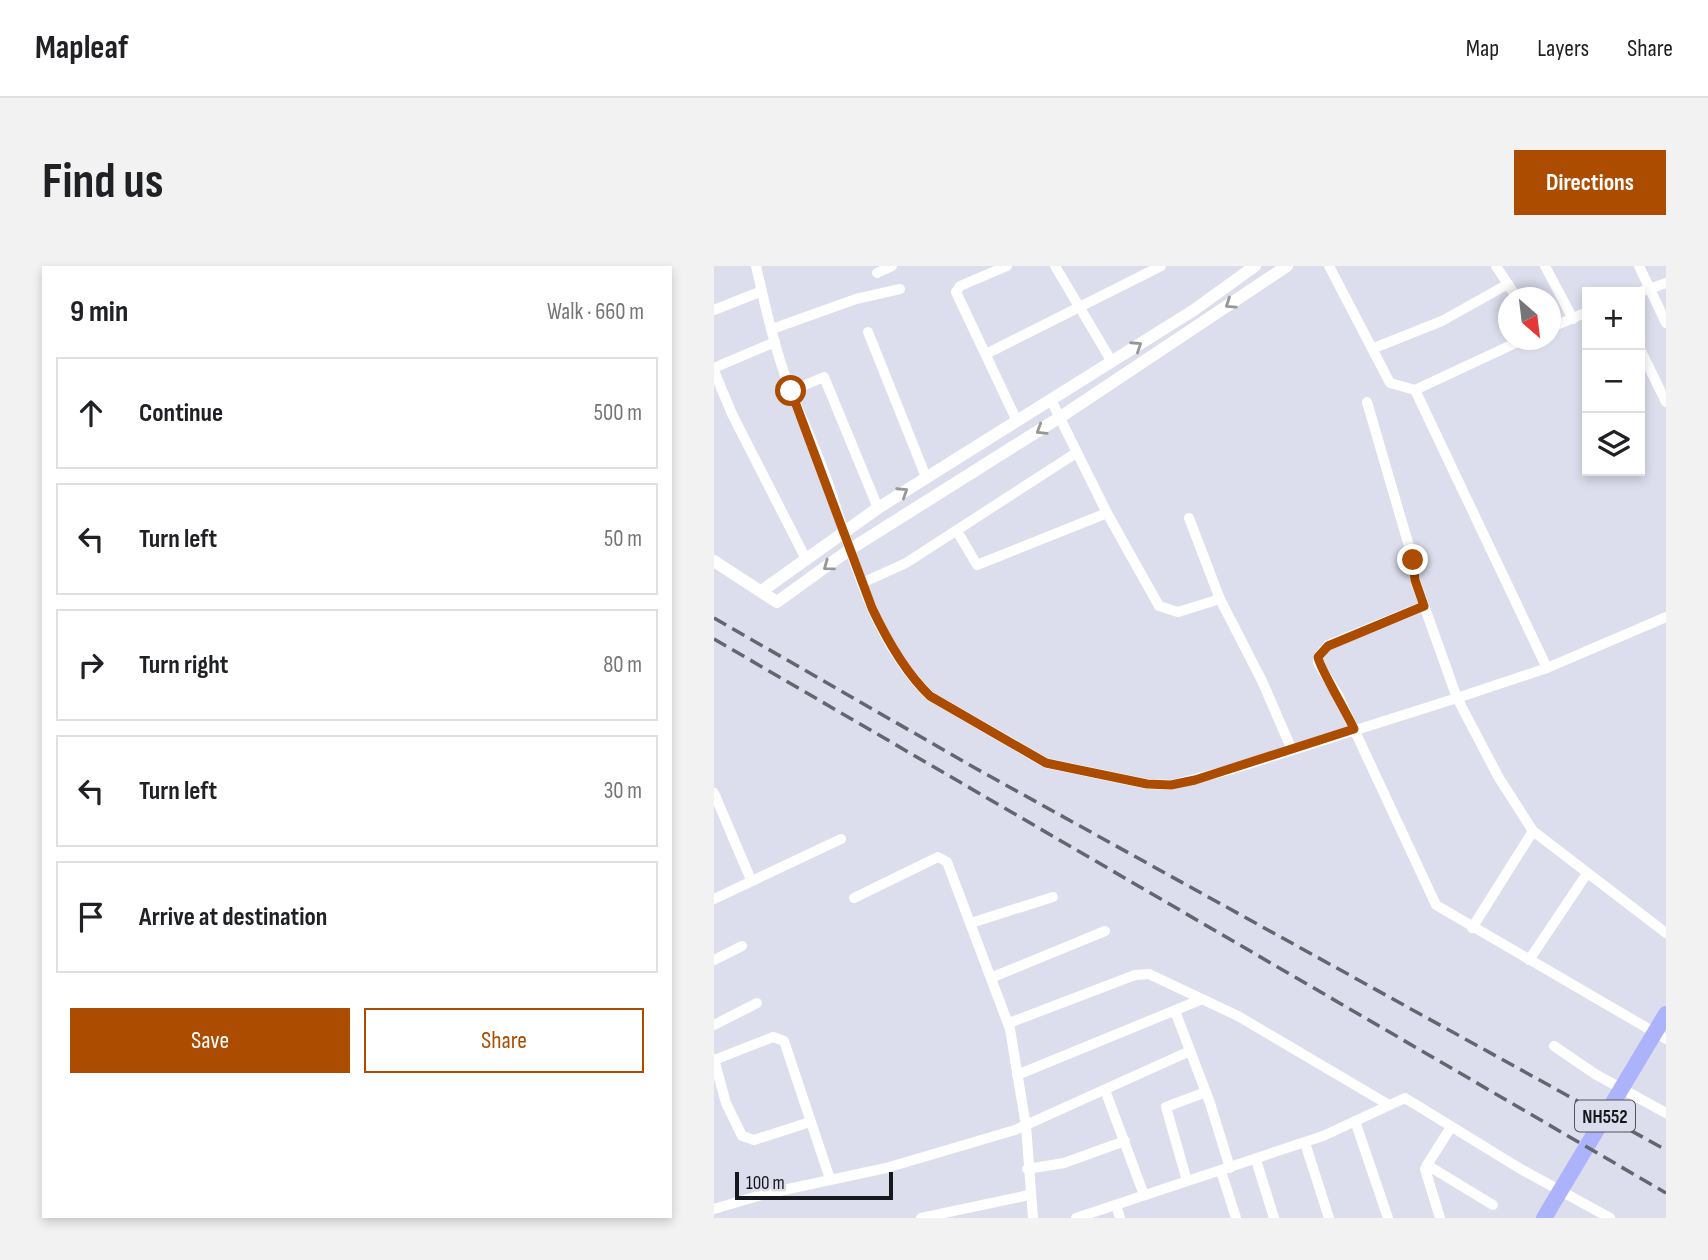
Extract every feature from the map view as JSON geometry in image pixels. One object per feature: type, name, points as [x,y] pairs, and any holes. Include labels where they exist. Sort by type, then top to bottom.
[{"type":"highway","name":"NH552","points":[[1544,1218],[1666,1014]]},
{"type":"street","points":[[756,266],[775,342],[791,391],[828,482],[849,551],[884,634],[923,690],[1046,763],[1147,784],[1171,785],[1292,750],[1547,668],[1666,617]]},
{"type":"street","points":[[877,273],[892,266]]},
{"type":"street","points":[[1007,266],[956,290],[1017,421]]},
{"type":"street","points":[[1055,266],[1112,362]]},
{"type":"street","points":[[986,354],[1161,266]]},
{"type":"street","points":[[714,561],[763,590],[777,603],[849,551],[1062,416],[1287,266]]},
{"type":"street","points":[[1329,266],[1390,383],[1415,390],[1501,350]]},
{"type":"street","points":[[1496,266],[1510,287]]},
{"type":"street","points":[[1545,266],[1573,319]]},
{"type":"street","points":[[1639,266],[1643,287]]},
{"type":"street","points":[[763,590],[878,508],[1112,362],[1251,267]]},
{"type":"street","points":[[1645,291],[1666,283]]},
{"type":"street","points":[[1374,348],[1442,321],[1508,284]]},
{"type":"street","points":[[772,330],[856,299],[900,289]]},
{"type":"street","points":[[714,310],[762,291]]},
{"type":"street","points":[[1645,292],[1666,323]]},
{"type":"street","points":[[1561,324],[1582,315]]},
{"type":"street","points":[[868,332],[926,477]]},
{"type":"street","points":[[775,342],[714,369],[732,414],[806,559]]},
{"type":"street","points":[[1640,350],[1666,402]]},
{"type":"street","points":[[791,391],[824,376],[878,508]]},
{"type":"street","points":[[1415,390],[1547,668]]},
{"type":"street","points":[[1051,400],[1062,416],[1076,453],[1107,513],[1156,601],[1164,609],[1178,612],[1220,599]]},
{"type":"street","points":[[1367,402],[1424,606],[1457,698],[1499,778],[1532,831],[1666,933]]},
{"type":"street","points":[[862,583],[906,563],[1076,453]]},
{"type":"street","points":[[957,531],[977,565],[1107,513]]},
{"type":"street","points":[[1189,518],[1220,599],[1262,681],[1292,750]]},
{"type":"street","points":[[1424,606],[1328,646],[1318,657],[1320,669],[1339,697],[1396,814],[1431,900],[1472,928],[1664,1034]]},
{"type":"street","points":[[714,793],[751,880]]},
{"type":"street","points":[[1472,928],[1532,831]]},
{"type":"street","points":[[714,898],[841,839]]},
{"type":"street","points":[[854,898],[938,857],[943,858],[993,977],[1009,1023],[1026,1126],[1027,1169],[1033,1218]]},
{"type":"street","points":[[1529,960],[1586,874]]},
{"type":"street","points":[[971,923],[1053,897]]},
{"type":"street","points":[[993,977],[1105,931]]},
{"type":"street","points":[[714,960],[742,946]]},
{"type":"street","points":[[1009,1023],[1142,974],[1155,976],[1238,1016],[1390,1105]]},
{"type":"street","points":[[1017,1075],[1200,1000]]},
{"type":"street","points":[[714,1025],[757,1003]]},
{"type":"street","points":[[1175,1012],[1206,1092],[1236,1218]]},
{"type":"street","points":[[810,1122],[754,1140],[742,1136],[726,1103],[714,1060],[779,1037],[784,1041],[830,1179]]},
{"type":"street","points":[[1554,1046],[1595,1074],[1666,1113]]},
{"type":"street","points":[[714,1209],[830,1179],[886,1168],[1026,1126],[1190,1051]]},
{"type":"street","points":[[1105,1090],[1144,1195]]},
{"type":"street","points":[[1187,1181],[1166,1107],[1206,1092]]},
{"type":"street","points":[[1076,1218],[1305,1143],[1405,1098],[1609,1218]]},
{"type":"street","points":[[1355,1121],[1388,1218]]},
{"type":"street","points":[[1440,1218],[1425,1170],[1451,1127]]},
{"type":"street","points":[[1027,1169],[1065,1163],[1125,1141]]},
{"type":"street","points":[[1305,1143],[1329,1218]]},
{"type":"street","points":[[1256,1160],[1274,1218]]},
{"type":"street","points":[[1427,1165],[1493,1205]]},
{"type":"street","points":[[921,1218],[1029,1195]]},
{"type":"street","points":[[1116,1205],[1120,1218]]},
{"type":"railway","points":[[714,618],[975,768],[1666,1150]]},
{"type":"railway","points":[[714,639],[1666,1193]]},
{"type":"route","points":[[791,391],[828,482],[843,535],[872,608],[884,634],[916,683],[930,696],[1046,763],[1147,784],[1171,785],[1233,769],[1354,729],[1339,697],[1320,669],[1318,657],[1328,646],[1424,606],[1415,580],[1413,560]]}]
